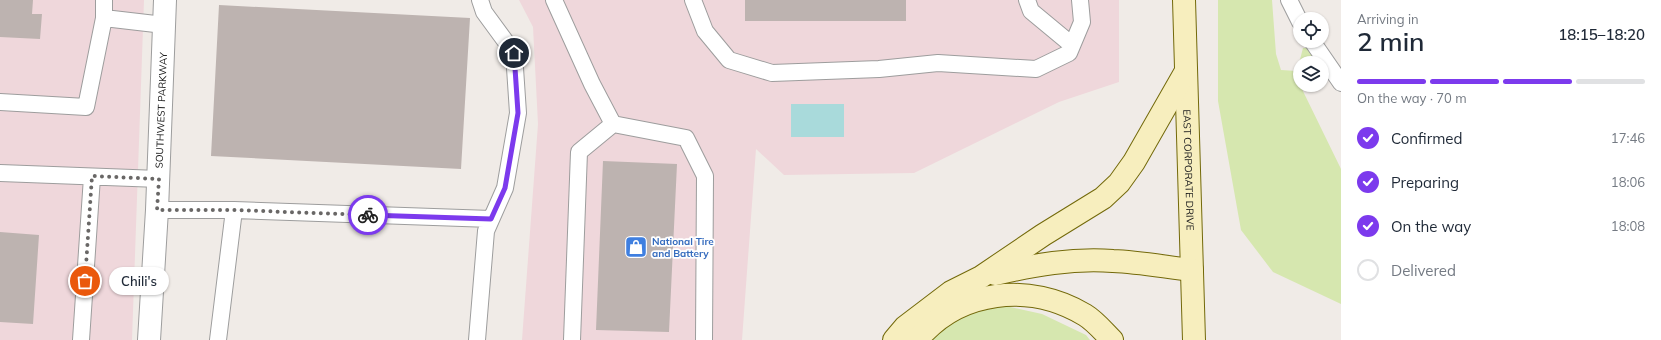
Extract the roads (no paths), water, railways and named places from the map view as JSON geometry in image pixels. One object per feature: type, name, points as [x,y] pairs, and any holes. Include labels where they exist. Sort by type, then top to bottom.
[{"type":"main road","name":"EAST CORPORATE DRIVE","points":[[1184,0],[1194,340]]},
{"type":"main road","points":[[894,340],[905,327],[951,292],[981,277],[1043,235],[1103,198],[1119,183],[1134,162],[1186,71]]},
{"type":"main road","points":[[981,277],[1036,264],[1074,261],[1112,261],[1192,270]]},
{"type":"main road","points":[[917,340],[925,331],[953,310],[986,297],[1020,294],[1061,304],[1086,316],[1112,340]]},
{"type":"street","name":"SOUTHWEST PARKWAY","points":[[150,340],[159,179],[165,0]]},
{"type":"lane","points":[[0,102],[86,107],[104,18],[104,0]]},
{"type":"lane","points":[[477,340],[486,231],[505,188],[518,113],[514,53],[484,12],[480,0]]},
{"type":"lane","points":[[554,0],[592,84],[613,124]]},
{"type":"lane","points":[[693,0],[705,31],[729,60],[772,73],[879,70],[938,63],[1036,69],[1069,53],[1082,22],[1080,0]]},
{"type":"lane","points":[[1028,0],[1031,11],[1072,45]]},
{"type":"lane","points":[[1289,0],[1295,12]]},
{"type":"lane","points":[[104,18],[164,26]]},
{"type":"lane","points":[[1317,48],[1341,83]]},
{"type":"lane","points":[[572,340],[579,152],[613,124]]},
{"type":"lane","points":[[613,124],[686,138],[705,176],[704,340]]},
{"type":"lane","points":[[0,173],[159,179]]},
{"type":"lane","points":[[81,340],[92,176]]},
{"type":"lane","points":[[157,210],[234,210],[491,219]]},
{"type":"lane","points":[[218,340],[234,210]]},
{"type":"water","points":[[791,104],[844,104],[844,137],[791,137]]},
{"type":"place","name":"National Tire and Battery","points":[[636,247]]},
{"type":"place","name":"Chili's","points":[[85,281]]}]
